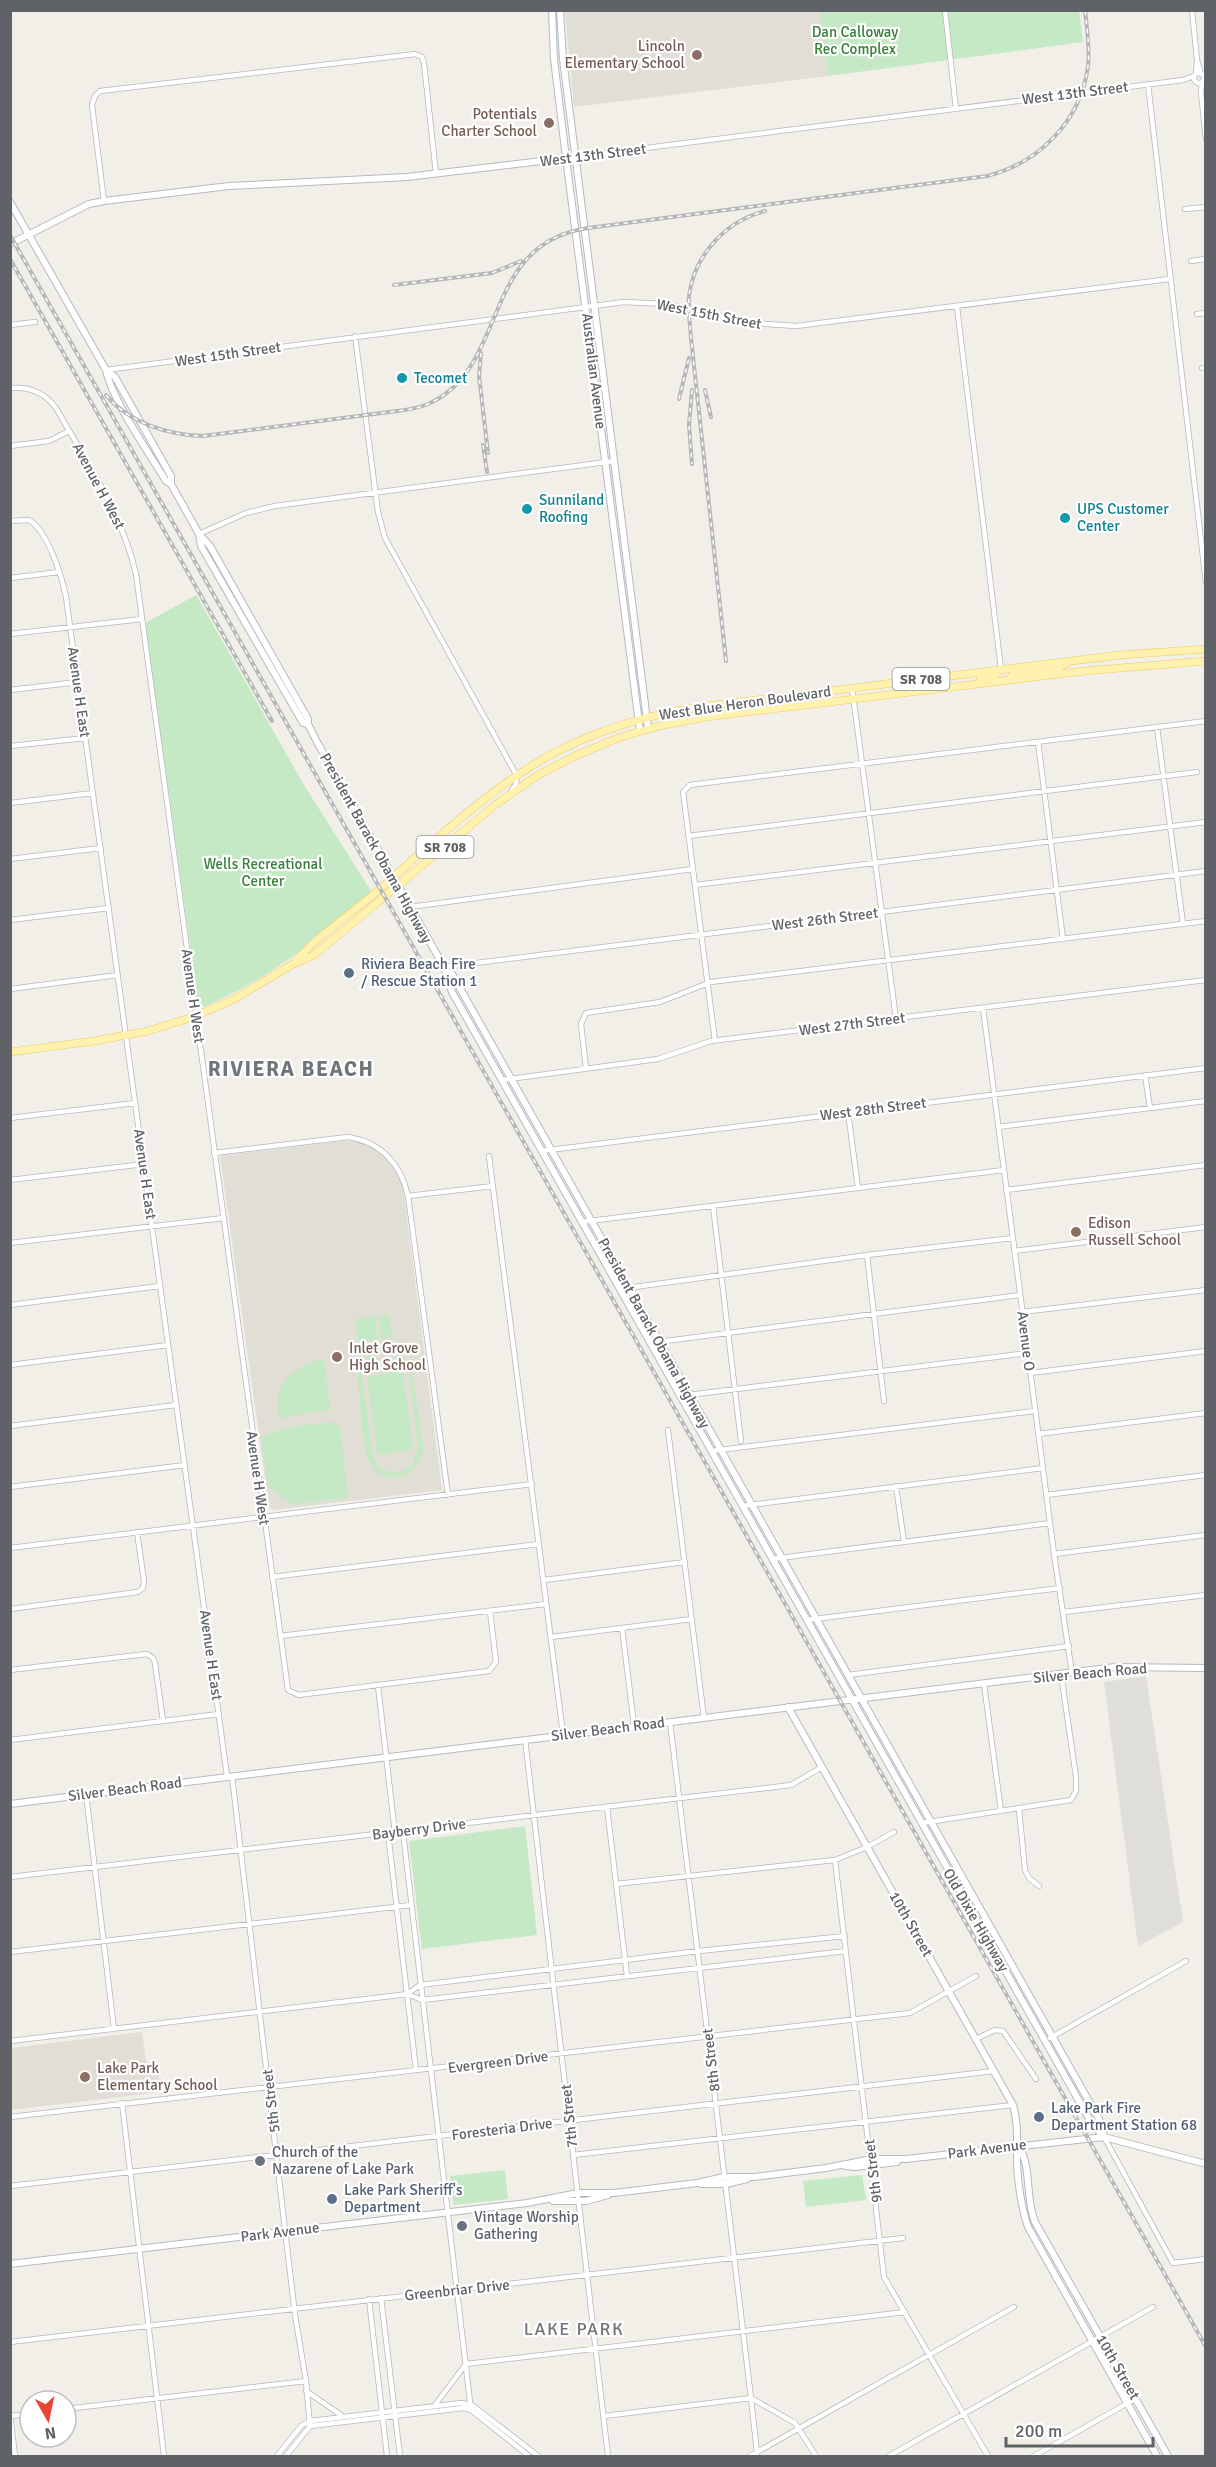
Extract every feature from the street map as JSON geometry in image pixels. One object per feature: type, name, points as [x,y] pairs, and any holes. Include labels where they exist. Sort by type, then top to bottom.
[{"type":"main road","name":"Australian Avenue","points":[[552,10],[554,59],[566,158],[605,462],[644,730]]},
{"type":"main road","name":"Australian Avenue","points":[[560,10],[563,59],[614,461],[642,718]]},
{"type":"main road","name":"West 13th Street","points":[[10,244],[89,204],[104,201],[236,185],[374,180],[575,157]]},
{"type":"main road","name":"President Barack Obama Highway","points":[[10,201],[106,370],[115,377],[171,476],[171,484],[199,534],[201,546],[275,677],[303,723],[308,724],[445,969],[452,974],[860,1698]]},
{"type":"main road","name":"West Blue Heron Boulevard","points":[[293,964],[332,928],[490,795],[517,776],[571,745],[642,718],[688,709],[1001,669],[1205,649]]},
{"type":"main road","points":[[1009,680],[1014,674],[1060,667],[1068,661]]},
{"type":"main road","name":"West Blue Heron Boulevard","points":[[10,1052],[126,1036],[196,1016],[246,993],[293,964],[314,955],[508,796],[538,776],[577,755],[644,730],[706,717],[948,687],[1084,671],[1206,661]]},
{"type":"main road","points":[[948,687],[951,682],[995,676],[1001,669]]},
{"type":"main road","name":"President Barack Obama Highway","points":[[445,969],[445,976],[452,992],[852,1699]]},
{"type":"main road","name":"Silver Beach Road","points":[[10,1804],[1115,1667],[1206,1668]]},
{"type":"main road","name":"Old Dixie Highway","points":[[860,1698],[1099,2119],[1104,2137]]},
{"type":"main road","name":"Old Dixie Highway","points":[[852,1699],[1092,2124],[1104,2137]]},
{"type":"main road","name":"10th Street","points":[[788,1707],[1013,2105],[1019,2145],[1017,2155],[1023,2212],[1028,2227],[1157,2457]]},
{"type":"main road","points":[[1104,2137],[1206,2164]]},
{"type":"main road","name":"Park Avenue","points":[[550,2200],[579,2201],[614,2193],[1104,2137]]},
{"type":"main road","name":"10th Street","points":[[1019,2145],[1025,2156],[1031,2208],[1035,2222],[1168,2457]]},
{"type":"main road","name":"Park Avenue","points":[[10,2264],[448,2213],[550,2200],[578,2193],[614,2193]]},
{"type":"street","points":[[945,10],[956,109]]},
{"type":"street","points":[[1192,10],[1206,139]]},
{"type":"street","points":[[104,201],[92,105],[95,96],[100,91],[415,54],[422,57],[424,63],[436,174]]},
{"type":"street","name":"West 13th Street","points":[[575,157],[1200,78]]},
{"type":"street","points":[[1148,84],[1206,583]]},
{"type":"street","points":[[1185,209],[1206,207]]},
{"type":"street","points":[[1191,261],[1206,259]]},
{"type":"street","name":"West 15th Street","points":[[106,370],[624,302],[657,303],[751,323],[796,326],[957,308],[1170,279]]},
{"type":"street","points":[[957,308],[1001,669]]},
{"type":"street","points":[[1197,315],[1206,313]]},
{"type":"street","points":[[10,325],[35,322]]},
{"type":"street","points":[[355,336],[376,492],[385,538],[517,776],[516,784],[508,796]]},
{"type":"street","name":"Avenue H West","points":[[10,388],[24,387],[42,394],[54,405],[123,529],[134,566],[287,1686],[291,1692],[299,1695],[378,1686]]},
{"type":"street","points":[[10,446],[49,441],[69,431]]},
{"type":"street","points":[[199,534],[236,517],[261,509],[614,461]]},
{"type":"street","name":"Avenue H East","points":[[10,521],[32,521],[49,548],[59,572],[71,627],[184,1465],[219,1714],[230,1776]]},
{"type":"street","points":[[10,578],[59,572]]},
{"type":"street","points":[[10,634],[142,619]]},
{"type":"street","points":[[10,690],[78,682]]},
{"type":"street","points":[[852,688],[896,1019]]},
{"type":"street","points":[[715,1041],[683,792],[690,785],[1206,721]]},
{"type":"street","points":[[1157,727],[1183,925]]},
{"type":"street","points":[[10,746],[86,738]]},
{"type":"street","points":[[1038,742],[1063,939]]},
{"type":"street","points":[[688,836],[1197,772]]},
{"type":"street","points":[[10,802],[93,793]]},
{"type":"street","points":[[695,885],[1206,822]]},
{"type":"street","points":[[10,859],[101,848]]},
{"type":"street","points":[[410,907],[693,869]]},
{"type":"street","name":"West 26th Street","points":[[445,969],[701,934],[1206,872]]},
{"type":"street","points":[[10,920],[109,908]]},
{"type":"street","points":[[586,1068],[581,1024],[586,1013],[660,1002],[698,986],[1206,922]]},
{"type":"street","points":[[10,989],[118,975]]},
{"type":"street","name":"West 27th Street","points":[[502,1080],[665,1058],[700,1044],[715,1041],[1206,980]]},
{"type":"street","name":"Avenue O","points":[[982,1008],[1046,1495],[1072,1673]]},
{"type":"street","name":"West 28th Street","points":[[541,1151],[1206,1068]]},
{"type":"street","points":[[1145,1075],[1150,1108]]},
{"type":"street","points":[[998,1127],[1206,1101]]},
{"type":"street","points":[[10,1118],[135,1102]]},
{"type":"street","points":[[848,1112],[858,1188]]},
{"type":"street","points":[[214,1153],[356,1138],[378,1148],[391,1159],[403,1176],[408,1196],[448,1495]]},
{"type":"street","points":[[489,1156],[563,1734]]},
{"type":"street","points":[[10,1180],[144,1164]]},
{"type":"street","points":[[1006,1190],[1206,1165]]},
{"type":"street","points":[[581,1222],[1004,1170]]},
{"type":"street","points":[[408,1196],[493,1186]]},
{"type":"street","points":[[713,1206],[737,1390],[741,1441]]},
{"type":"street","points":[[10,1243],[223,1218]]},
{"type":"street","points":[[1014,1251],[1206,1227]]},
{"type":"street","points":[[620,1289],[867,1255],[1013,1239]]},
{"type":"street","points":[[867,1255],[884,1401]]},
{"type":"street","points":[[10,1305],[160,1286]]},
{"type":"street","points":[[1022,1312],[1206,1290]]},
{"type":"street","points":[[650,1343],[1020,1295]]},
{"type":"street","points":[[10,1365],[168,1345]]},
{"type":"street","points":[[1030,1373],[1206,1351]]},
{"type":"street","points":[[680,1396],[1028,1353]]},
{"type":"street","points":[[10,1426],[176,1405]]},
{"type":"street","points":[[711,1451],[1035,1411]]},
{"type":"street","points":[[1038,1434],[1206,1413]]},
{"type":"street","points":[[668,1430],[704,1718]]},
{"type":"street","points":[[10,1487],[184,1465]]},
{"type":"street","points":[[742,1506],[1043,1468]]},
{"type":"street","points":[[1046,1495],[1206,1475]]},
{"type":"street","points":[[10,1548],[532,1484]]},
{"type":"street","points":[[896,1486],[904,1542]]},
{"type":"street","points":[[772,1559],[1050,1524]]},
{"type":"street","points":[[10,1609],[138,1592],[143,1588],[144,1581],[137,1532]]},
{"type":"street","points":[[1054,1554],[1206,1535]]},
{"type":"street","points":[[272,1577],[539,1544]]},
{"type":"street","points":[[543,1580],[685,1562]]},
{"type":"street","points":[[807,1620],[1060,1588]]},
{"type":"street","points":[[1064,1612],[1206,1595]]},
{"type":"street","points":[[280,1636],[546,1604]]},
{"type":"street","points":[[395,1833],[378,1686],[489,1671],[496,1662],[490,1611]]},
{"type":"street","points":[[550,1637],[692,1619]]},
{"type":"street","points":[[622,1628],[634,1725]]},
{"type":"street","points":[[848,1675],[1069,1646]]},
{"type":"street","points":[[10,1670],[147,1654],[153,1658],[155,1663],[163,1721]]},
{"type":"street","points":[[921,1823],[1071,1800],[1076,1791],[1076,1777],[1061,1674]]},
{"type":"street","points":[[984,1684],[1000,1811]]},
{"type":"street","points":[[10,1740],[219,1714]]},
{"type":"street","name":"8th Street","points":[[670,1722],[681,1798],[757,2453]]},
{"type":"street","name":"7th Street","points":[[525,1739],[608,2457]]},
{"type":"street","name":"Bayberry Drive","points":[[10,1877],[791,1785],[822,1767]]},
{"type":"street","name":"5th Street","points":[[230,1776],[241,1850],[310,2424]]},
{"type":"street","points":[[86,1794],[114,2029]]},
{"type":"street","points":[[607,1807],[627,1976]]},
{"type":"street","points":[[1019,1809],[1025,1870],[1029,1878],[1039,1886]]},
{"type":"street","points":[[403,1832],[471,2408]]},
{"type":"street","points":[[616,1884],[836,1860],[894,1832]]},
{"type":"street","points":[[388,1833],[416,2070]]},
{"type":"street","name":"9th Street","points":[[836,1860],[884,2277],[988,2457]]},
{"type":"street","points":[[10,1952],[411,1905]]},
{"type":"street","points":[[10,2041],[407,1994],[420,1985],[625,1962],[699,1951],[845,1936]]},
{"type":"street","points":[[407,1994],[422,2000],[846,1951]]},
{"type":"street","points":[[1045,2041],[1186,1961]]},
{"type":"street","name":"Evergreen Drive","points":[[10,2117],[910,2013],[976,1976]]},
{"type":"street","points":[[976,2039],[995,2030],[1003,2031],[1036,2079]]},
{"type":"street","name":"Foresteria Drive","points":[[10,2186],[994,2071]]},
{"type":"street","points":[[122,2103],[164,2457]]},
{"type":"street","points":[[573,2155],[1013,2105]]},
{"type":"street","points":[[1104,2137],[1173,2263],[1206,2259]]},
{"type":"street","name":"Greenbriar Drive","points":[[10,2342],[903,2238]]},
{"type":"street","points":[[381,2298],[400,2457]]},
{"type":"street","points":[[369,2300],[387,2457]]},
{"type":"street","points":[[750,2457],[1014,2307]]},
{"type":"street","points":[[889,2457],[1153,2307]]},
{"type":"street","points":[[435,2405],[466,2364],[905,2312]]},
{"type":"street","points":[[78,2408],[306,2381]]},
{"type":"street","points":[[306,2391],[340,2415]]},
{"type":"street","points":[[604,2416],[751,2398],[795,2423],[816,2457]]},
{"type":"street","points":[[1034,2457],[1135,2399]]},
{"type":"street","points":[[286,2457],[310,2424],[461,2403],[538,2457]]},
{"type":"street","points":[[395,2413],[471,2408],[529,2457]]},
{"type":"street","points":[[11,2415],[15,2457]]},
{"type":"street","points":[[276,2457],[301,2426],[340,2415],[382,2415]]},
{"type":"shaded area","name":"Lincoln Elementary School","points":[[565,11],[820,11],[828,76],[574,107]]},
{"type":"shaded area","name":"Inlet Grove High School","points":[[342,1141],[358,1142],[372,1148],[383,1155],[402,1179],[442,1490],[273,1510],[269,1507],[220,1156]]},
{"type":"shaded area","points":[[1146,1676],[1183,1922],[1138,1946],[1104,1682]]},
{"type":"shaded area","name":"Lake Park Elementary School","points":[[142,2032],[146,2062],[157,2061],[161,2092],[11,2110],[11,2048]]},
{"type":"green space","name":"Dan Calloway Rec Complex","points":[[820,11],[1079,11],[1083,42],[828,76]]},
{"type":"green space","name":"Wells Recreational Center","points":[[196,595],[304,785],[371,891],[289,959],[254,982],[204,1007],[198,1002],[145,623]]},
{"type":"green space","points":[[389,1315],[392,1337],[381,1339],[378,1316]]},
{"type":"green space","points":[[375,1316],[378,1339],[358,1342],[355,1319]]},
{"type":"green space","points":[[376,1350],[399,1352],[411,1365],[423,1446],[422,1456],[417,1465],[410,1472],[393,1478],[376,1471],[370,1462],[365,1446],[358,1374],[364,1359]],"holes":[[[390,1353],[403,1360],[409,1373],[418,1447],[413,1464],[398,1473],[383,1470],[374,1460],[362,1379],[364,1368],[374,1356]]]},
{"type":"green space","points":[[324,1359],[330,1408],[280,1418],[279,1395],[287,1378],[303,1366]]},
{"type":"green space","points":[[403,1371],[413,1450],[377,1455],[367,1376]]},
{"type":"green space","points":[[332,1422],[340,1427],[348,1498],[293,1504],[268,1486],[261,1436],[291,1427]]},
{"type":"green space","points":[[525,1826],[537,1935],[422,1949],[409,1841]]},
{"type":"green space","points":[[505,2170],[508,2199],[454,2205],[450,2176]]},
{"type":"green space","points":[[862,2175],[866,2200],[806,2207],[803,2181]]},
{"type":"railway","points":[[106,395],[126,413],[150,426],[176,433],[203,436],[405,410],[428,404],[454,387],[472,364],[511,281],[529,257],[553,239],[588,228],[987,176],[1024,161],[1054,137],[1067,122],[1077,105],[1088,66],[1085,10]]},
{"type":"railway","points":[[726,661],[691,338],[689,296],[698,267],[714,242],[737,223],[765,211]]},
{"type":"railway","points":[[10,235],[1206,2347]]},
{"type":"railway","points":[[10,259],[272,721]]},
{"type":"railway","points":[[394,285],[492,273],[521,261]]},
{"type":"railway","points":[[481,353],[479,376],[488,453]]},
{"type":"railway","points":[[679,399],[689,358]]},
{"type":"railway","points":[[692,390],[689,425],[692,464]]},
{"type":"railway","points":[[705,390],[711,417]]},
{"type":"railway","points":[[483,445],[487,472]]},
{"type":"place","name":"Lincoln Elementary School","points":[[697,55]]},
{"type":"place","name":"Potentials Charter School","points":[[549,123]]},
{"type":"place","name":"Tecomet","points":[[402,378]]},
{"type":"place","name":"Sunniland Roofing","points":[[527,509]]},
{"type":"place","name":"UPS Customer Center","points":[[1065,518]]},
{"type":"place","name":"Riviera Beach Fire / Rescue Station 1","points":[[349,973]]},
{"type":"place","name":"Edison Russell School","points":[[1076,1232]]},
{"type":"place","name":"Inlet Grove High School","points":[[337,1357]]},
{"type":"place","name":"Lake Park Elementary School","points":[[85,2077]]},
{"type":"place","name":"Lake Park Fire Department Station 68","points":[[1039,2117]]},
{"type":"place","name":"Church of the Nazarene of Lake Park","points":[[260,2161]]},
{"type":"place","name":"Lake Park Sheriff's Department","points":[[332,2199]]},
{"type":"place","name":"Vintage Worship Gathering","points":[[462,2226]]},
{"type":"district","name":"RIVIERA BEACH","points":[[291,1069]]},
{"type":"district","name":"LAKE PARK","points":[[574,2329]]}]
